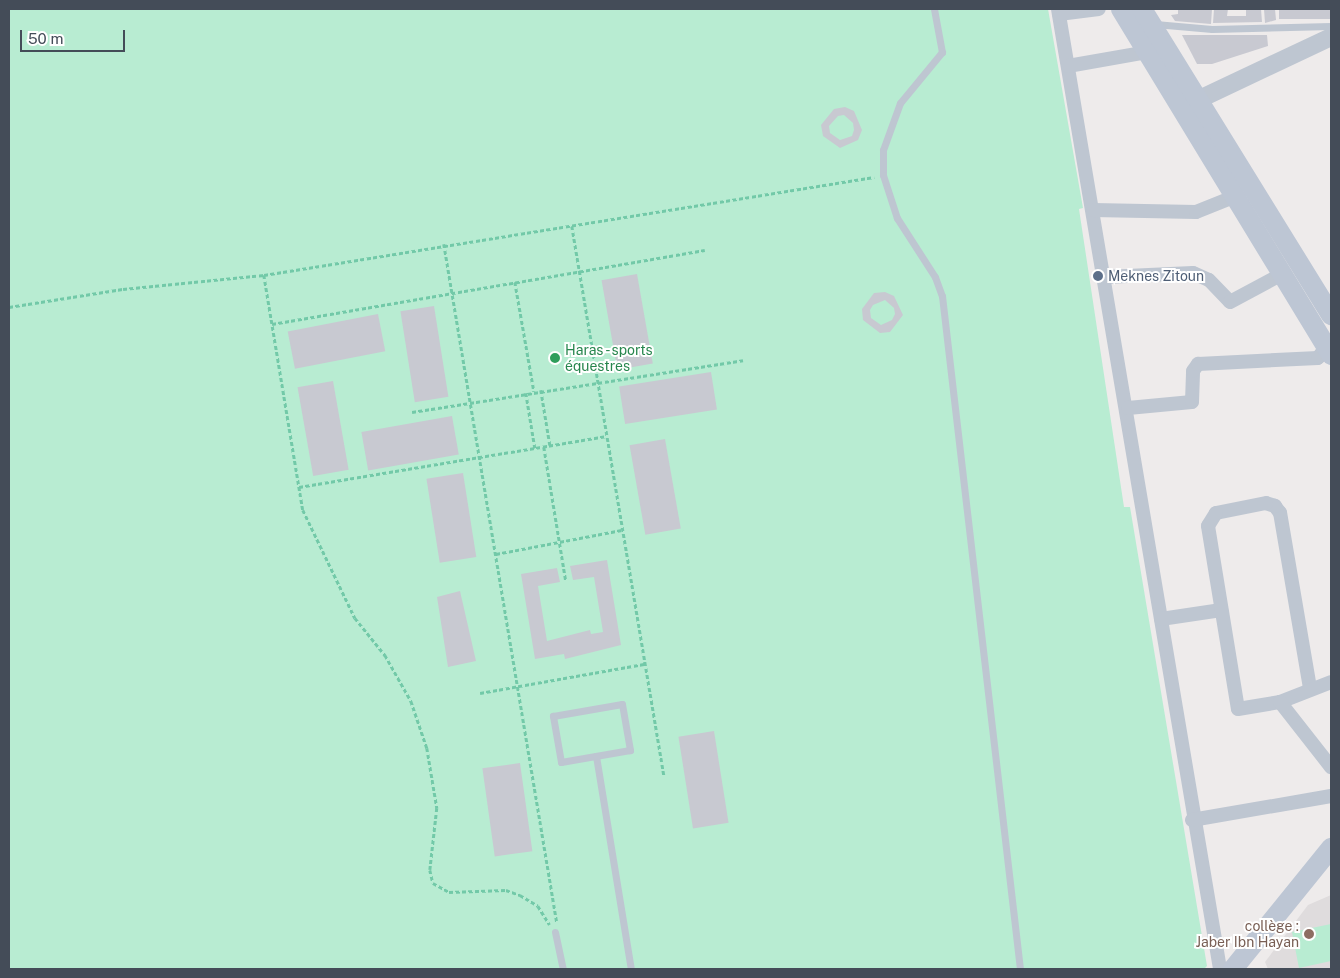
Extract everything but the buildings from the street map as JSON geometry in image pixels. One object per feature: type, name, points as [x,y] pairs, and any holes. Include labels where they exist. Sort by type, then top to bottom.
[{"type":"main road","points":[[1121,9],[1148,52],[1190,103],[1331,315]]},
{"type":"main road","points":[[1146,16],[1236,196],[1330,347]]},
{"type":"main road","points":[[1233,969],[1331,848]]},
{"type":"main road","points":[[1309,877],[1331,870]]},
{"type":"street","points":[[1099,9],[1058,12],[1128,408],[1192,820],[1220,969]]},
{"type":"street","points":[[1190,103],[1331,37]]},
{"type":"street","points":[[1068,66],[1148,52]]},
{"type":"street","points":[[1093,210],[1196,212],[1236,196]]},
{"type":"street","points":[[1105,277],[1193,274],[1208,280],[1230,302],[1284,274]]},
{"type":"street","points":[[1128,408],[1192,402],[1194,371],[1198,364],[1318,358],[1330,347]]},
{"type":"street","points":[[1310,688],[1280,513],[1275,506],[1266,504],[1216,513],[1209,519],[1221,610],[1238,709],[1280,702],[1310,688],[1331,682]]},
{"type":"street","points":[[1161,619],[1221,610]]},
{"type":"street","points":[[1280,702],[1331,767]]},
{"type":"street","points":[[1192,820],[1331,796]]},
{"type":"lane","points":[[934,9],[942,52],[900,104],[883,150],[883,176],[896,218],[935,277],[942,296],[1020,969]]},
{"type":"lane","points":[[1146,16],[1212,29],[1331,26]]},
{"type":"lane","points":[[622,704],[630,750],[596,756],[561,762],[553,716],[622,704]]},
{"type":"lane","points":[[596,756],[631,969]]},
{"type":"lane","points":[[556,932],[563,969]]},
{"type":"path","points":[[9,307],[123,289],[264,276],[444,244],[572,226],[883,176]]},
{"type":"path","points":[[572,226],[664,775]]},
{"type":"path","points":[[444,244],[557,922],[556,932]]},
{"type":"path","points":[[272,324],[705,250]]},
{"type":"path","points":[[264,276],[303,510],[345,600],[395,671],[420,725],[437,808],[430,870],[433,882],[449,892],[506,890],[520,894],[538,906],[556,932]]},
{"type":"path","points":[[515,282],[534,391]]},
{"type":"path","points":[[412,412],[598,380],[743,360]]},
{"type":"path","points":[[541,390],[550,446]]},
{"type":"path","points":[[526,393],[535,448]]},
{"type":"path","points":[[299,487],[607,436]]},
{"type":"path","points":[[544,447],[566,581]]},
{"type":"path","points":[[496,554],[623,530]]},
{"type":"path","points":[[480,693],[645,664]]},
{"type":"shaded area","name":"collège : Jaber Ibn Hayan","points":[[1331,895],[1331,969],[1268,969],[1265,962],[1308,905]]},
{"type":"green space","name":"Haras - sports équestres","points":[[9,9],[1048,9],[1083,208],[1079,209],[1124,507],[1130,507],[1207,966],[1204,969],[9,969]]},
{"type":"green space","points":[[1331,924],[1331,961],[1299,968],[1292,932]]},
{"type":"place","name":"Meknes Zitoun","points":[[1098,276]]},
{"type":"place","name":"Haras - sports équestres","points":[[555,358]]},
{"type":"place","name":"collège : Jaber Ibn Hayan","points":[[1309,934]]}]
